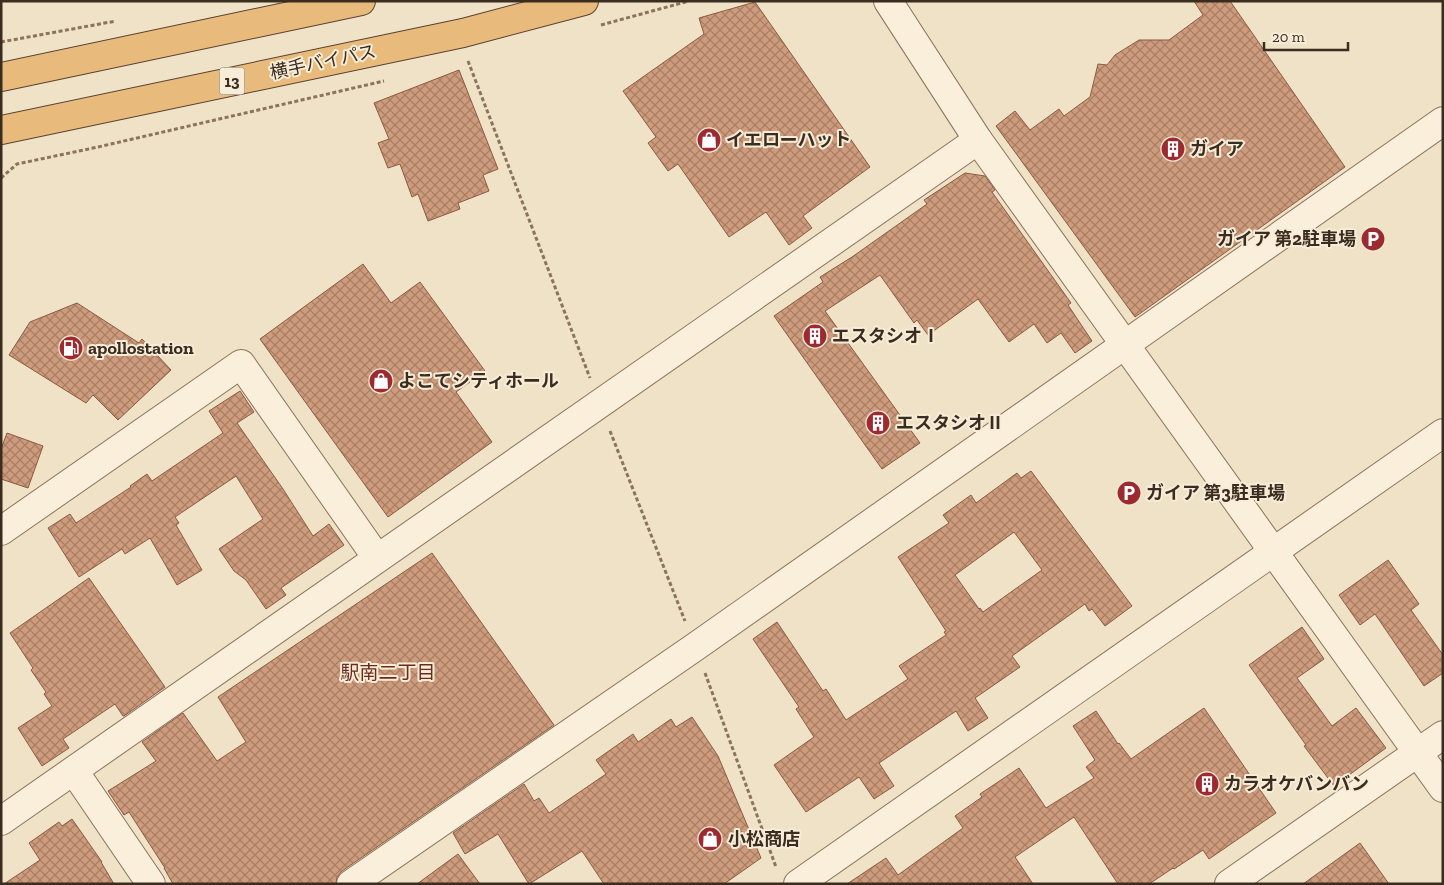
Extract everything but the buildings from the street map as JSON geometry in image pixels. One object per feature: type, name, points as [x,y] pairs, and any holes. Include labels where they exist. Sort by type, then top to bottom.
[{"type":"highway","points":[[1,77],[314,7],[361,1]]},
{"type":"highway","name":"横手バイパス","points":[[1,130],[463,33],[584,1]]},
{"type":"street","points":[[888,1],[978,140],[1443,788]]},
{"type":"street","points":[[351,884],[703,642],[1443,122]]},
{"type":"street","points":[[1,821],[978,140]]},
{"type":"street","points":[[1,531],[240,364],[377,558]]},
{"type":"street","points":[[808,881],[1443,433]]},
{"type":"street","points":[[1229,884],[1443,735]]},
{"type":"street","points":[[74,771],[151,884]]},
{"type":"path","points":[[468,61],[599,404]]},
{"type":"place","name":"イエローハット","points":[[709,140]]},
{"type":"place","name":"ガイア","points":[[1173,149]]},
{"type":"place","name":"ガイア 第2駐車場","points":[[1373,239]]},
{"type":"place","name":"エスタシオⅠ","points":[[815,336]]},
{"type":"place","name":"apollostation","points":[[71,348]]},
{"type":"place","name":"よこてシティホール","points":[[381,381]]},
{"type":"place","name":"エスタシオⅡ","points":[[878,423]]},
{"type":"place","name":"ガイア 第3駐車場","points":[[1129,493]]},
{"type":"place","name":"カラオケバンバン","points":[[1207,784]]},
{"type":"place","name":"小松商店","points":[[710,839]]},
{"type":"district","name":"駅南二丁目","points":[[388,672]]}]
